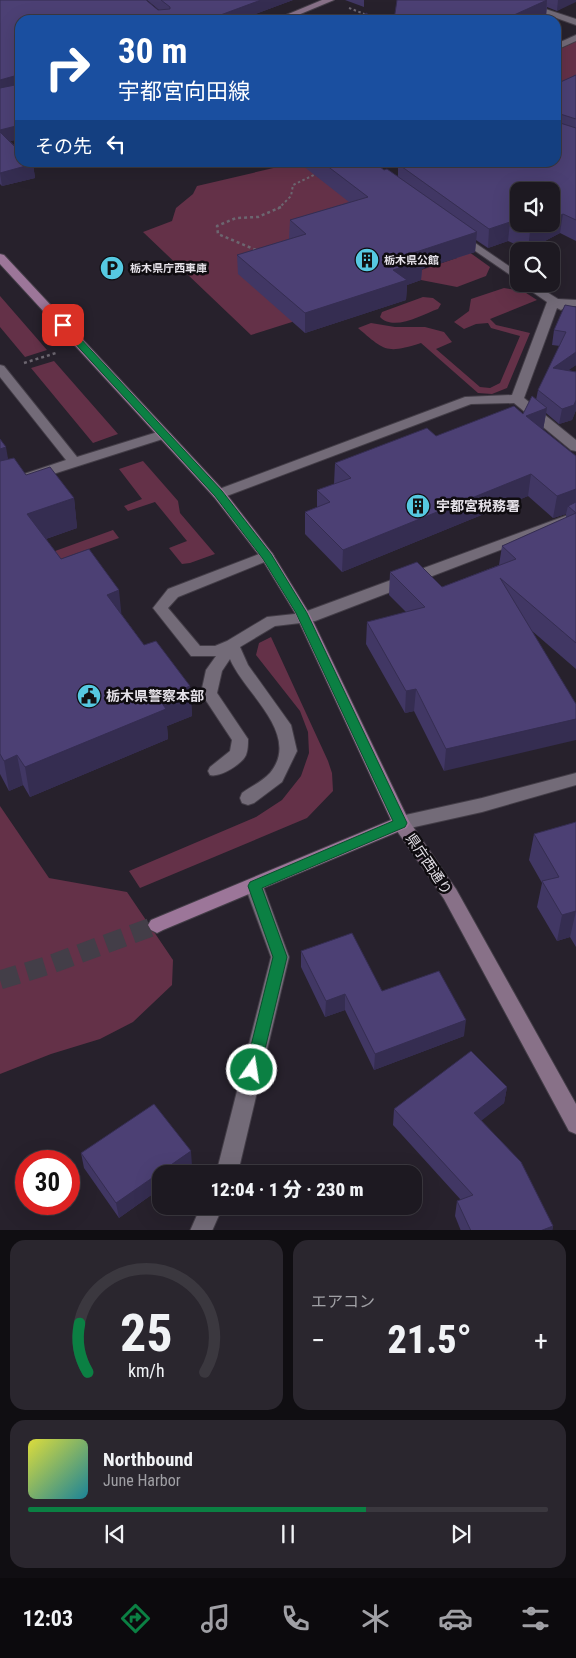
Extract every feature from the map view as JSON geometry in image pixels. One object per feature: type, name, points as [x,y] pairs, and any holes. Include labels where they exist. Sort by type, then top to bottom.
[{"type":"main road","name":"県庁西通り","points":[[0,257],[219,494],[267,556],[304,618],[401,823]]},
{"type":"main road","points":[[157,925],[401,823]]},
{"type":"street","points":[[291,15],[330,0]]},
{"type":"street","points":[[510,0],[555,15]]},
{"type":"street","points":[[561,17],[576,22]]},
{"type":"street","points":[[561,45],[576,38]]},
{"type":"street","points":[[447,226],[510,272]]},
{"type":"street","points":[[539,292],[576,314]]},
{"type":"street","points":[[553,302],[576,303]]},
{"type":"street","points":[[517,399],[553,302]]},
{"type":"street","points":[[1,370],[74,462]]},
{"type":"street","points":[[219,494],[469,400],[517,399],[576,447]]},
{"type":"street","points":[[0,487],[164,434]]},
{"type":"street","points":[[267,556],[174,593],[160,608],[196,652],[216,650],[232,645],[272,621],[310,618],[576,516]]},
{"type":"street","points":[[216,771],[238,754],[240,739],[209,693],[214,670],[232,645]]},
{"type":"street","points":[[232,645],[241,667],[283,725],[289,751],[276,777],[248,798]]},
{"type":"street","points":[[401,823],[482,805],[576,778]]},
{"type":"street","name":"県庁西通り","points":[[401,823],[450,894],[576,1124]]},
{"type":"street","points":[[230,1165],[280,957],[254,886]]},
{"type":"street","points":[[201,1230],[208,1215]]},
{"type":"path","points":[[342,6],[366,15]]},
{"type":"path","points":[[258,252],[218,234],[218,226],[236,218],[258,216],[280,208],[291,196],[294,185],[298,181],[318,173]]},
{"type":"path","points":[[1,370],[59,352]]},
{"type":"shaded area","points":[[576,41],[576,103],[561,101],[561,48]]},
{"type":"shaded area","points":[[278,167],[351,167],[490,267],[486,276],[457,287],[421,280],[412,273],[457,258],[390,209],[292,322],[251,335],[143,232],[172,221],[176,208],[193,194],[197,186]]},
{"type":"shaded area","points":[[504,288],[510,289],[510,292],[525,292],[537,300],[490,319],[496,325],[530,333],[507,388],[492,394],[478,393],[421,343],[400,349],[386,348],[374,342],[358,328],[371,323],[395,327],[425,327],[444,332],[452,342],[436,349],[480,387],[490,388],[500,383],[520,336],[491,328],[488,323],[476,324],[464,329],[454,322],[469,311],[471,299]]},
{"type":"shaded area","points":[[0,296],[47,350],[25,357],[0,327]]},
{"type":"shaded area","points":[[423,297],[433,298],[441,304],[438,309],[417,318],[401,322],[393,323],[380,317],[382,312]]},
{"type":"shaded area","points":[[54,361],[118,434],[93,443],[31,368]]},
{"type":"shaded area","points":[[143,461],[178,501],[180,513],[215,554],[182,564],[169,548],[187,541],[155,502],[128,511],[124,506],[142,499],[119,469]]},
{"type":"shaded area","points":[[113,530],[119,538],[0,581],[0,571]]},
{"type":"shaded area","points":[[271,637],[328,761],[332,773],[333,791],[307,818],[140,888],[129,871],[256,817],[282,800],[301,776],[309,753],[308,732],[300,711],[256,655],[259,643]]},
{"type":"shaded area","points":[[0,806],[49,878],[127,892],[173,960],[172,985],[133,1022],[100,1039],[51,1054],[0,1074]]},
{"type":"building","points":[[0,0],[146,0],[158,10],[170,9],[161,0],[261,0],[220,15],[15,15],[15,76],[0,80]]},
{"type":"building","points":[[397,0],[547,0],[514,15],[395,15]]},
{"type":"building","points":[[576,75],[576,119],[561,114],[561,82]]},
{"type":"building","points":[[15,85],[15,126],[0,130],[0,88]]},
{"type":"building","points":[[561,123],[576,128],[576,220],[563,214],[560,216],[560,182],[510,182],[510,222],[489,229],[402,167],[561,167]]},
{"type":"building","points":[[0,132],[15,147],[15,167],[22,167],[0,173]]},
{"type":"building","points":[[329,167],[380,167],[384,170],[387,169],[477,232],[413,253],[423,260],[393,270],[407,280],[305,313],[237,255],[306,234],[290,220],[368,197]]},
{"type":"building","points":[[565,305],[576,307],[576,352],[553,368],[576,372],[576,400],[574,405],[562,409],[538,390],[566,332],[554,330]]},
{"type":"building","name":"宇都宮税務署","points":[[532,396],[547,408],[526,416],[576,456],[576,489],[557,496],[531,474],[343,550],[305,512],[330,502],[317,490],[351,478],[335,463],[427,428],[436,436],[514,406],[523,414]]},
{"type":"building","points":[[0,439],[6,447],[0,449]]},
{"type":"building","name":"栃木県警察本部","points":[[14,458],[26,475],[50,467],[74,498],[27,514],[61,559],[89,549],[119,590],[107,595],[144,645],[156,641],[190,686],[159,699],[166,709],[25,767],[17,755],[4,761],[0,754],[0,461]]},
{"type":"building","points":[[576,502],[576,513],[568,506]]},
{"type":"building","points":[[576,513],[576,643],[500,578],[576,704],[576,719],[446,749],[416,689],[406,691],[367,622],[425,607],[390,572],[417,562],[442,587],[516,559],[502,546]]},
{"type":"building","points":[[576,822],[576,911],[562,915],[542,881],[559,877],[534,834]]},
{"type":"building","points":[[352,933],[382,991],[439,971],[466,1020],[375,1054],[345,994],[326,1001],[301,951]]},
{"type":"building","points":[[471,1051],[507,1087],[474,1113],[521,1162],[553,1226],[543,1230],[471,1230],[457,1201],[473,1195],[394,1109]]},
{"type":"building","points":[[154,1104],[191,1151],[171,1165],[152,1165],[152,1178],[116,1203],[81,1153]]},
{"type":"tunnel","points":[[0,980],[49,965],[157,925]]},
{"type":"place","name":"栃木県公館","points":[[367,260]]},
{"type":"place","name":"栃木県庁西車庫","points":[[112,268]]},
{"type":"place","name":"宇都宮税務署","points":[[418,506]]},
{"type":"place","name":"栃木県警察本部","points":[[89,696]]},
{"type":"route","points":[[63,325],[219,494],[267,556],[302,613],[401,823],[254,886],[280,957],[252,1070]]}]
